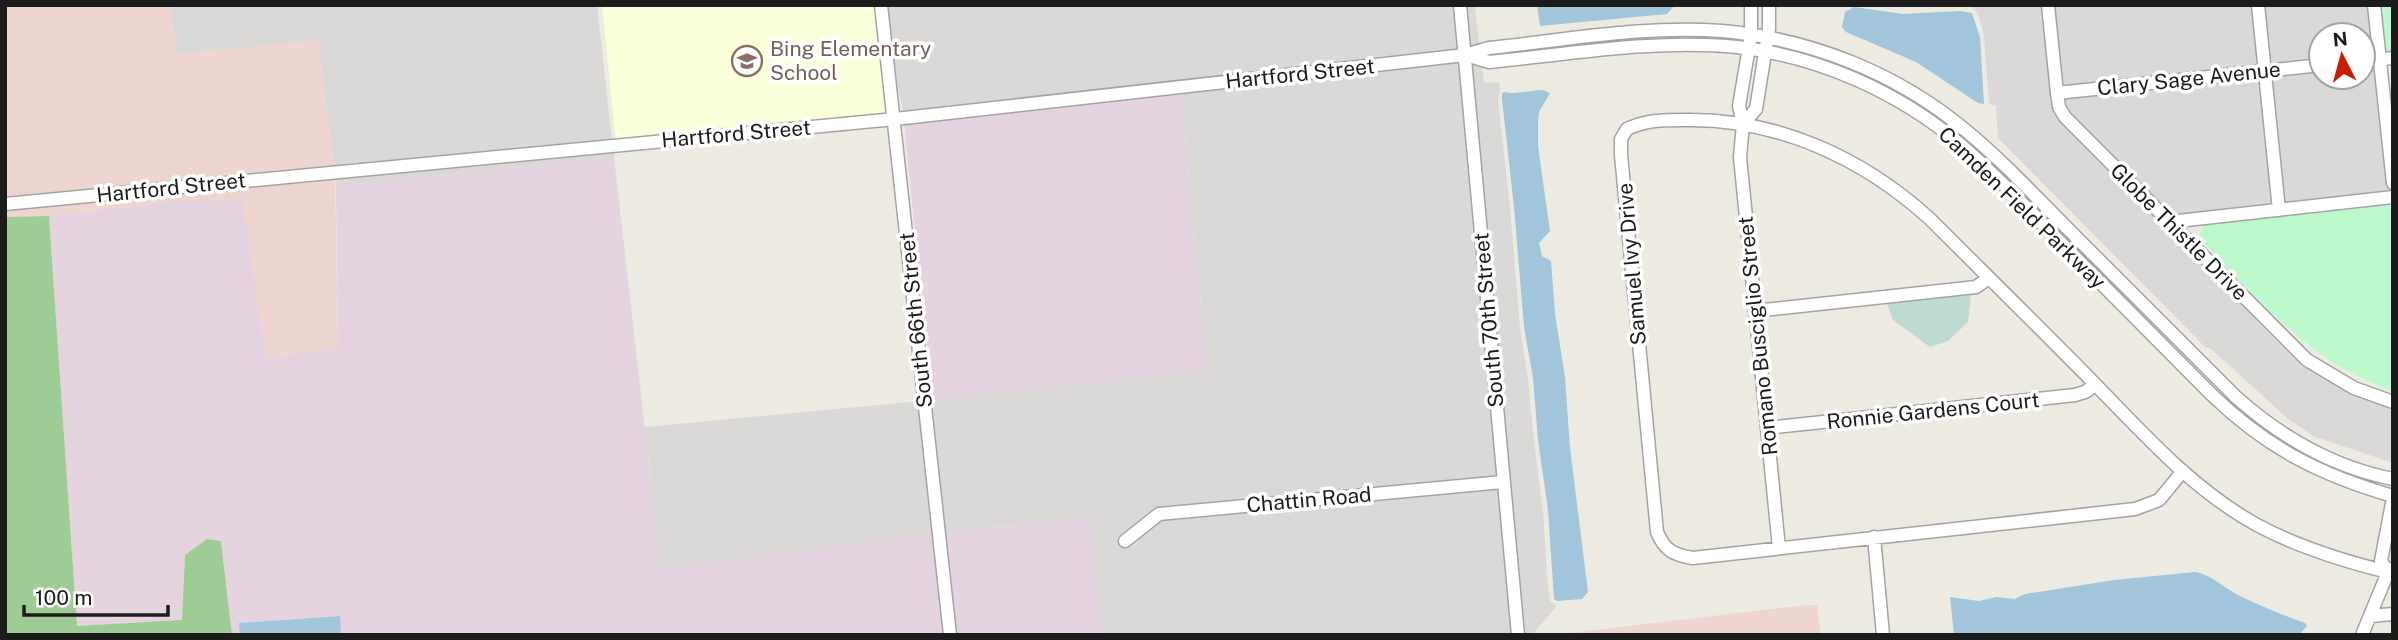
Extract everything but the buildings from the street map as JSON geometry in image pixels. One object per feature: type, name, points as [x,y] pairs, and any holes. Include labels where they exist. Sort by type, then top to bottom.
[{"type":"street","name":"South 66th Street","points":[[881,5],[950,635]]},
{"type":"street","name":"South 70th Street","points":[[1460,5],[1518,635]]},
{"type":"street","name":"Romano Busciglio Street","points":[[1751,5],[1751,35],[1739,107],[1743,124],[1740,157],[1779,548]]},
{"type":"street","name":"Romano Busciglio Street","points":[[1743,124],[1756,109],[1768,38],[1769,5]]},
{"type":"street","name":"Globe Thistle Drive","points":[[2048,5],[2057,93],[2064,117],[2307,360],[2354,388],[2393,402]]},
{"type":"street","points":[[2258,5],[2279,210]]},
{"type":"street","points":[[2374,5],[2386,58],[2393,183]]},
{"type":"street","name":"Camden Field Parkway","points":[[1465,55],[1489,48],[1664,30],[1702,30],[1768,38],[1811,48],[1851,62],[1896,83],[1938,109],[2000,160],[2259,418],[2322,456],[2393,480]]},
{"type":"street","name":"Camden Field Parkway","points":[[1465,55],[1489,62],[1655,45],[1694,44],[1765,51],[1816,64],[1856,80],[1903,104],[1938,127],[1980,162],[2212,395],[2251,430],[2318,471],[2393,497]]},
{"type":"street","name":"Hartford Street","points":[[5,204],[895,119],[1465,55]]},
{"type":"street","name":"Clary Sage Avenue","points":[[2057,93],[2307,66]]},
{"type":"street","name":"Samuel Ivy Drive","points":[[2183,471],[2158,500],[2135,509],[1693,558],[1668,551],[1657,532],[1621,155],[1621,139],[1627,129],[1654,120],[1702,120],[1743,124],[1798,138],[1828,150],[1879,178],[1930,219],[2183,471],[2225,504],[2274,533],[2339,559],[2390,570]]},
{"type":"street","points":[[2169,222],[2393,197]]},
{"type":"street","points":[[1755,312],[1976,287],[1989,278]]},
{"type":"street","name":"Ronnie Gardens Court","points":[[1767,428],[2075,396],[2095,385]]},
{"type":"street","name":"Chattin Road","points":[[1125,541],[1159,514],[1503,482]]},
{"type":"street","points":[[2362,635],[2390,570],[2381,561],[2393,497]]},
{"type":"street","points":[[1874,537],[1883,635]]},
{"type":"street","points":[[2371,616],[2393,614]]},
{"type":"shaded area","points":[[5,5],[169,5],[178,54],[318,40],[334,167],[5,199]]},
{"type":"shaded area","points":[[169,5],[597,5],[612,140],[334,167],[318,41],[178,54]]},
{"type":"shaded area","name":"Bing Elementary School","points":[[602,5],[880,5],[893,118],[616,144]]},
{"type":"shaded area","points":[[886,5],[1455,5],[1460,50],[903,112],[891,51]]},
{"type":"shaded area","points":[[1465,5],[1475,5],[1479,45],[1470,48]]},
{"type":"shaded area","points":[[1537,5],[1675,5],[1667,14],[1540,26]]},
{"type":"shaded area","points":[[1975,5],[2043,5],[2052,99],[2165,228],[2304,364],[2352,393],[2393,408],[2393,463],[2313,436],[2287,418],[2210,348],[2206,348],[1998,138],[1996,106],[1989,103],[1984,36],[1978,14],[1973,8]]},
{"type":"shaded area","points":[[2052,5],[2253,5],[2259,66],[2061,87]]},
{"type":"shaded area","points":[[2263,5],[2369,5],[2371,21],[2307,21],[2307,61],[2269,65]]},
{"type":"shaded area","points":[[2379,5],[2393,5],[2393,54],[2386,51],[2384,46]]},
{"type":"shaded area","points":[[1854,7],[1903,14],[1960,11],[1972,13],[1980,37],[1984,104],[1978,103],[1916,62],[1846,32],[1842,27],[1845,12]]},
{"type":"shaded area","points":[[1461,61],[1498,477],[1156,509],[1118,539],[1124,548],[1161,519],[1499,488],[1513,635],[1104,635],[1089,518],[944,533],[930,400],[1207,369],[1181,92]]},
{"type":"shaded area","points":[[1471,63],[1482,66],[1484,83],[1499,82],[1498,100],[1520,328],[1543,511],[1547,576],[1550,601],[1557,606],[1532,635],[1523,635]]},
{"type":"shaded area","points":[[2307,72],[2307,91],[2377,91],[2377,75],[2389,192],[2283,204],[2270,76]]},
{"type":"shaded area","points":[[2260,77],[2273,205],[2171,216],[2068,114],[2063,98]]},
{"type":"shaded area","points":[[1543,90],[1550,93],[1539,112],[1538,146],[1550,231],[1539,243],[1542,256],[1551,261],[1588,592],[1582,599],[1557,601],[1554,599],[1548,510],[1533,378],[1524,327],[1502,99],[1502,93],[1506,92]]},
{"type":"shaded area","points":[[1181,92],[1207,370],[932,400],[904,123]]},
{"type":"shaded area","points":[[614,151],[614,157],[336,186],[335,178]]},
{"type":"shaded area","points":[[614,157],[661,569],[934,534],[945,635],[341,635],[339,616],[240,623],[240,635],[232,635],[221,541],[185,555],[182,621],[77,626],[49,216],[175,201],[243,200],[266,358],[338,348],[336,186]]},
{"type":"shaded area","points":[[335,178],[338,348],[266,358],[243,200],[175,201],[49,216],[5,217],[5,210]]},
{"type":"shaded area","points":[[2393,205],[2393,391],[2363,379],[2311,347],[2266,307],[2201,240],[2200,235],[2203,226],[2207,224]]},
{"type":"shaded area","points":[[1969,293],[1971,296],[1968,322],[1948,341],[1930,347],[1893,320],[1887,304],[1888,302]]},
{"type":"shaded area","points":[[920,401],[934,534],[661,569],[645,427]]},
{"type":"shaded area","points":[[1090,518],[1104,635],[955,635],[944,533]]},
{"type":"shaded area","points":[[2195,572],[2212,578],[2246,599],[2307,626],[2299,635],[1954,635],[1950,597],[1979,601],[1996,597],[2015,599],[2025,594],[2114,580]]},
{"type":"shaded area","points":[[1817,605],[1821,635],[1552,635],[1798,606]]},
{"type":"shaded area","points":[[340,616],[341,635],[240,635],[239,623]]},
{"type":"green space","points":[[49,216],[77,626],[182,620],[185,555],[207,539],[221,541],[232,635],[5,635],[5,217]]},
{"type":"place","name":"Bing Elementary School","points":[[747,61]]}]
